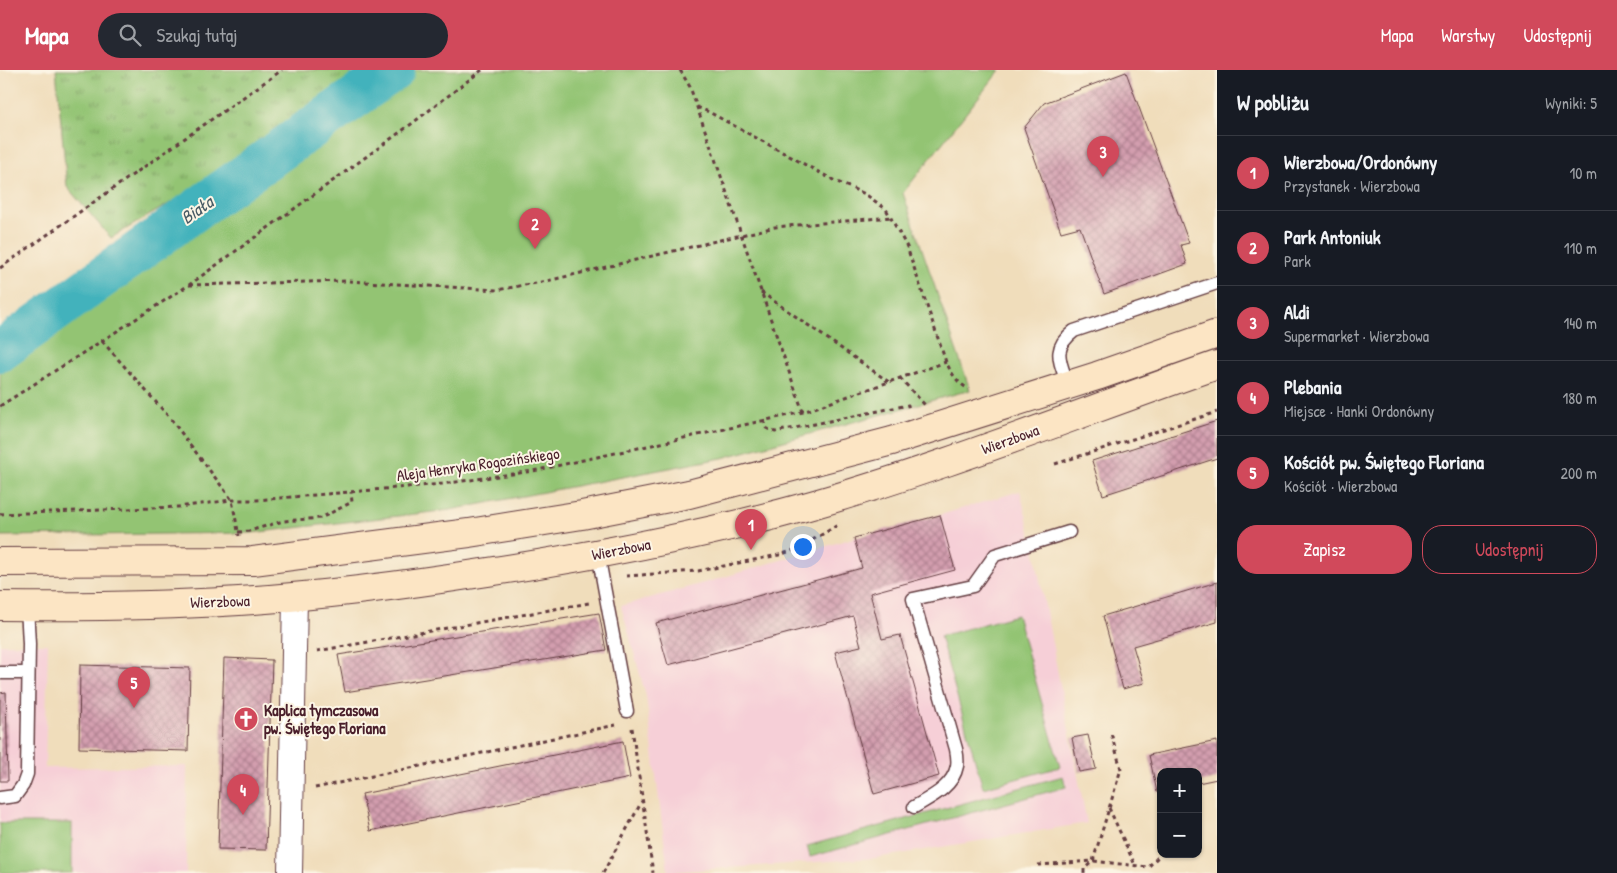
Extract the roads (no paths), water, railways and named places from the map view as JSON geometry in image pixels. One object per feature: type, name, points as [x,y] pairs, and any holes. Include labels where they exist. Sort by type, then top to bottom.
[{"type":"main road","name":"Wierzbowa","points":[[0,562],[253,561],[469,533],[609,510],[689,494],[892,441],[1068,385],[1217,334]]},
{"type":"main road","name":"Wierzbowa","points":[[0,606],[237,601],[295,597],[403,586],[556,562],[801,508],[994,445],[1217,364]]},
{"type":"main road","points":[[606,552],[626,535],[625,525],[621,517],[609,510]]},
{"type":"street","points":[[290,873],[295,597]]},
{"type":"lane","points":[[1068,385],[1061,366],[1059,349],[1063,339],[1074,331],[1217,283]]},
{"type":"lane","points":[[914,807],[939,792],[951,781],[957,766],[956,750],[913,599],[973,586],[995,555],[1069,532]]},
{"type":"lane","points":[[606,552],[606,600],[629,716]]},
{"type":"lane","points":[[0,798],[15,796],[23,785],[27,774],[27,606]]},
{"type":"lane","points":[[0,673],[28,673]]},
{"type":"waterway","name":"Biała","points":[[0,351],[394,70]]},
{"type":"place","name":"Aldi","points":[[1103,177]]},
{"type":"place","name":"Park Antoniuk","points":[[535,249]]},
{"type":"place","name":"Wierzbowa/Ordonówny","points":[[751,550]]},
{"type":"place","name":"Kościół pw. Świętego Floriana","points":[[134,708]]},
{"type":"place","name":"Kaplica tymczasowa pw. Świętego Floriana","points":[[246,719]]},
{"type":"place","name":"Plebania","points":[[243,815]]}]
